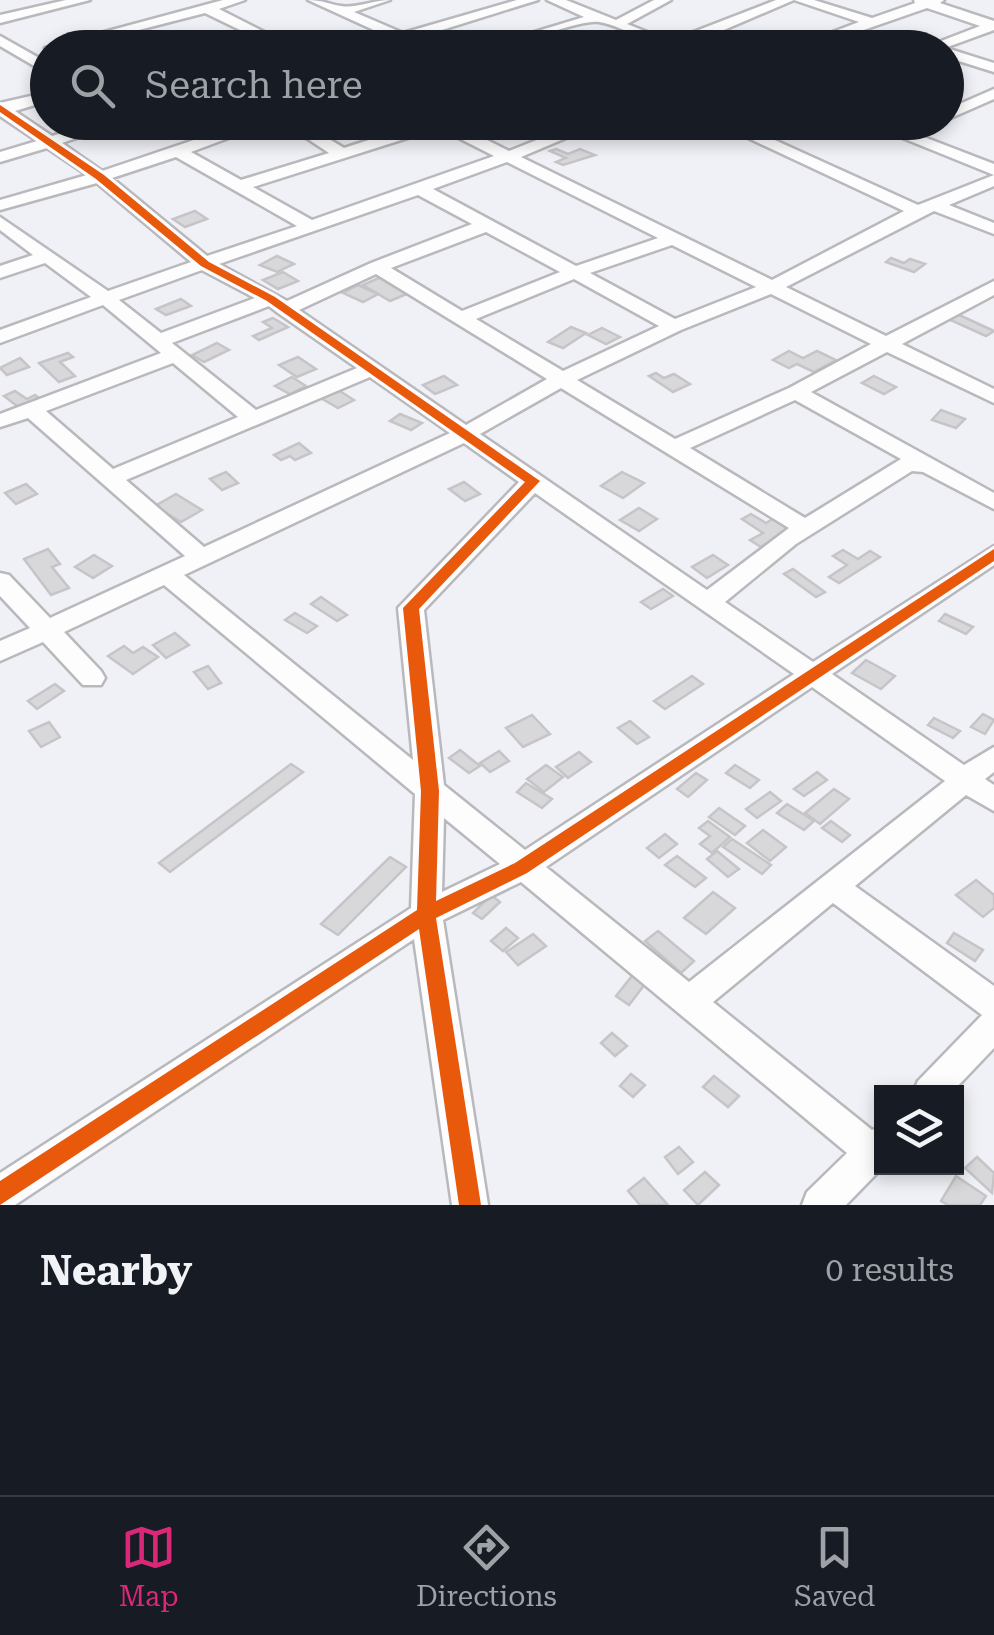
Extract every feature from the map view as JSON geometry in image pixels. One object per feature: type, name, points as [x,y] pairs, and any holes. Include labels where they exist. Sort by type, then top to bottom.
[{"type":"street","points":[[16,0],[35,11]]},
{"type":"street","points":[[0,20],[83,0]]},
{"type":"street","points":[[190,0],[252,30]]},
{"type":"street","points":[[117,30],[238,0]]},
{"type":"street","points":[[316,0],[386,30]]},
{"type":"street","points":[[342,12],[383,0]]},
{"type":"street","points":[[422,30],[531,0]]},
{"type":"street","points":[[554,0],[629,30]]},
{"type":"street","points":[[616,25],[664,0]]},
{"type":"street","points":[[715,30],[788,0]]},
{"type":"street","points":[[800,0],[868,22]]},
{"type":"street","points":[[846,30],[926,1],[994,26]]},
{"type":"street","points":[[551,30],[597,18]]},
{"type":"street","points":[[964,36],[994,26]]},
{"type":"street","points":[[0,40],[30,60]]},
{"type":"street","points":[[22,56],[30,54]]},
{"type":"street","points":[[964,58],[994,68]]},
{"type":"street","points":[[966,106],[994,93]]},
{"type":"street","points":[[1,110],[30,101]]},
{"type":"street","points":[[1,110],[30,130]]},
{"type":"street","points":[[46,140],[100,177],[205,264],[278,304],[994,800]]},
{"type":"street","points":[[0,157],[59,140]]},
{"type":"street","points":[[0,204],[100,177],[207,140]]},
{"type":"street","points":[[320,140],[341,152]]},
{"type":"street","points":[[239,186],[382,140]]},
{"type":"street","points":[[478,140],[994,397]]},
{"type":"street","points":[[0,337],[552,140]]},
{"type":"street","points":[[764,140],[925,208],[994,229]]},
{"type":"street","points":[[915,140],[994,170]]},
{"type":"street","points":[[176,150],[310,226]]},
{"type":"street","points":[[0,652],[465,434],[561,380],[674,326],[772,287],[925,208],[994,180]]},
{"type":"street","points":[[416,187],[674,326]]},
{"type":"street","points":[[0,222],[104,297],[254,419]]},
{"type":"street","points":[[0,421],[167,348],[484,226]]},
{"type":"street","points":[[461,318],[674,238]]},
{"type":"street","points":[[0,272],[47,256]]},
{"type":"street","points":[[377,267],[805,528]]},
{"type":"street","points":[[673,448],[796,392],[988,296]]},
{"type":"street","points":[[110,478],[372,369]]},
{"type":"street","points":[[796,392],[994,502]]},
{"type":"street","points":[[31,410],[200,557]]},
{"type":"street","points":[[708,602],[805,528],[908,464],[924,465]]},
{"type":"street","points":[[470,1205],[426,914],[430,791],[411,608],[533,481]]},
{"type":"street","points":[[0,1194],[426,914],[521,868],[994,554]]},
{"type":"street","points":[[168,575],[687,1003],[874,1146]]},
{"type":"street","points":[[0,581],[92,678]]},
{"type":"street","points":[[687,1003],[994,757]]},
{"type":"street","points":[[832,886],[994,1005]]},
{"type":"street","points":[[937,1085],[994,1025]]},
{"type":"street","points":[[820,1205],[874,1151]]},
{"type":"building","points":[[580,149],[595,155],[563,165],[556,162],[566,158],[550,151],[568,154]]},
{"type":"building","points":[[195,211],[207,219],[185,227],[173,219]]},
{"type":"building","points":[[277,256],[294,264],[277,272],[260,265]]},
{"type":"building","points":[[891,258],[925,264],[914,272],[886,262]]},
{"type":"building","points":[[283,272],[298,281],[278,289],[263,280]]},
{"type":"building","points":[[381,277],[409,293],[390,301],[363,285]]},
{"type":"building","points":[[358,285],[378,294],[363,302],[343,293]]},
{"type":"building","points":[[181,299],[191,306],[166,315],[156,309]]},
{"type":"building","points":[[957,314],[994,331],[986,336],[948,319]]},
{"type":"building","points":[[273,318],[288,327],[259,340],[253,336],[272,328],[263,322]]},
{"type":"building","points":[[571,327],[586,333],[563,348],[548,342]]},
{"type":"building","points":[[602,328],[620,337],[606,344],[588,335]]},
{"type":"building","points":[[217,343],[229,350],[204,362],[192,355]]},
{"type":"building","points":[[789,351],[803,358],[817,351],[836,360],[814,372],[797,364],[789,368],[773,360]]},
{"type":"building","points":[[68,353],[73,357],[60,362],[75,376],[59,382],[39,363]]},
{"type":"building","points":[[298,357],[316,369],[297,377],[279,365]]},
{"type":"building","points":[[20,358],[29,367],[7,375],[0,368]]},
{"type":"building","points":[[656,373],[664,378],[674,374],[690,384],[673,392],[649,376]]},
{"type":"building","points":[[444,376],[457,385],[435,394],[423,385]]},
{"type":"building","points":[[874,376],[896,387],[884,394],[862,383]]},
{"type":"building","points":[[292,377],[306,386],[290,394],[275,386]]},
{"type":"building","points":[[335,388],[354,400],[338,408],[319,397]]},
{"type":"building","points":[[15,391],[27,399],[35,395],[41,400],[21,409],[4,396]]},
{"type":"building","points":[[941,410],[965,419],[956,428],[932,420]]},
{"type":"building","points":[[400,414],[422,423],[411,430],[390,421]]},
{"type":"building","points":[[299,443],[311,453],[295,460],[290,456],[281,460],[274,455]]},
{"type":"building","points":[[226,472],[238,483],[222,490],[210,479]]},
{"type":"building","points":[[622,472],[644,483],[623,498],[601,486]]},
{"type":"building","points":[[464,482],[480,494],[465,501],[449,489]]},
{"type":"building","points":[[26,484],[37,494],[16,504],[5,493]]},
{"type":"building","points":[[176,494],[202,510],[181,522],[155,506]]},
{"type":"building","points":[[639,508],[657,519],[639,531],[620,520]]},
{"type":"building","points":[[751,514],[766,523],[779,515],[796,526],[761,547],[750,540],[763,533],[742,519]]},
{"type":"building","points":[[48,549],[60,564],[52,567],[69,588],[51,595],[24,559]]},
{"type":"building","points":[[843,550],[858,559],[870,551],[880,557],[839,583],[829,577],[847,565],[833,556]]},
{"type":"building","points":[[94,555],[112,566],[93,578],[75,567]]},
{"type":"building","points":[[713,555],[728,565],[707,578],[692,567]]},
{"type":"building","points":[[793,569],[825,592],[816,597],[784,574]]},
{"type":"building","points":[[663,589],[673,596],[651,609],[641,602]]},
{"type":"building","points":[[321,597],[347,615],[337,621],[311,604]]},
{"type":"building","points":[[295,613],[317,626],[307,633],[285,620]]},
{"type":"building","points":[[945,614],[973,627],[966,634],[939,621]]},
{"type":"building","points":[[175,633],[189,645],[166,658],[153,645]]},
{"type":"building","points":[[124,646],[133,653],[143,647],[158,657],[133,674],[108,656]]},
{"type":"building","points":[[866,660],[895,676],[881,689],[852,673]]},
{"type":"building","points":[[208,666],[221,683],[208,689],[194,672]]},
{"type":"building","points":[[692,676],[703,684],[665,709],[654,701]]},
{"type":"building","points":[[55,684],[64,691],[37,709],[28,701]]},
{"type":"building","points":[[983,714],[994,720],[985,734],[971,727]]},
{"type":"building","points":[[532,715],[550,734],[523,747],[506,728]]},
{"type":"building","points":[[934,718],[960,731],[953,738],[928,725]]},
{"type":"building","points":[[630,721],[649,737],[637,744],[618,728]]},
{"type":"building","points":[[49,722],[60,737],[41,747],[29,731]]},
{"type":"building","points":[[460,750],[480,766],[469,773],[449,758]]},
{"type":"building","points":[[499,751],[509,761],[490,772],[480,763]]},
{"type":"building","points":[[579,752],[591,762],[568,778],[556,767]]},
{"type":"building","points":[[291,764],[303,772],[170,872],[159,863]]},
{"type":"building","points":[[546,765],[563,777],[544,792],[527,779]]},
{"type":"building","points":[[735,765],[759,780],[750,788],[726,773]]},
{"type":"building","points":[[817,772],[827,780],[804,796],[794,789]]},
{"type":"building","points":[[696,773],[707,780],[688,797],[677,789]]},
{"type":"building","points":[[526,783],[552,799],[542,808],[517,792]]},
{"type":"building","points":[[834,789],[849,799],[820,824],[805,813]]},
{"type":"building","points":[[770,792],[781,801],[757,818],[746,809]]},
{"type":"building","points":[[787,804],[814,821],[804,830],[777,813]]},
{"type":"building","points":[[719,808],[745,826],[735,835],[709,817]]},
{"type":"building","points":[[708,821],[730,837],[712,853],[700,844],[710,836],[699,828]]},
{"type":"building","points":[[831,821],[850,835],[842,842],[822,828]]},
{"type":"building","points":[[763,830],[786,847],[770,861],[747,843]]},
{"type":"building","points":[[665,834],[677,844],[659,858],[647,848]]},
{"type":"building","points":[[732,839],[771,865],[762,874],[723,847]]},
{"type":"building","points":[[717,851],[739,869],[728,877],[707,859]]},
{"type":"building","points":[[677,856],[706,878],[695,887],[665,865]]},
{"type":"building","points":[[390,857],[406,867],[338,935],[321,924]]},
{"type":"building","points":[[976,880],[994,895],[994,908],[983,917],[956,895]]},
{"type":"building","points":[[713,892],[735,908],[706,934],[684,918]]},
{"type":"building","points":[[491,895],[500,902],[482,919],[473,913]]},
{"type":"building","points":[[506,928],[518,938],[503,951],[491,941]]},
{"type":"building","points":[[658,931],[694,961],[681,973],[645,941]]},
{"type":"building","points":[[954,933],[983,950],[975,961],[947,943]]},
{"type":"building","points":[[533,934],[546,946],[518,965],[506,952]]},
{"type":"building","points":[[632,976],[645,984],[629,1005],[616,996]]},
{"type":"building","points":[[612,1033],[627,1046],[615,1056],[601,1043]]},
{"type":"building","points":[[631,1074],[645,1085],[633,1097],[620,1086]]},
{"type":"building","points":[[714,1076],[739,1096],[728,1107],[703,1087]]},
{"type":"building","points":[[679,1147],[693,1162],[678,1174],[665,1157]]},
{"type":"building","points":[[977,1157],[994,1173],[992,1193],[965,1168]]},
{"type":"building","points":[[705,1172],[719,1185],[698,1205],[684,1190]]},
{"type":"building","points":[[956,1176],[986,1196],[980,1205],[948,1205],[941,1201]]},
{"type":"building","points":[[644,1178],[668,1205],[640,1205],[628,1191]]},
{"type":"cycle path","points":[[0,108],[30,129]]},
{"type":"cycle path","points":[[46,140],[100,177],[205,264],[271,299],[533,481],[411,608],[430,791],[426,914],[470,1205]]},
{"type":"cycle path","points":[[0,1194],[426,914],[521,868],[994,554]]}]
